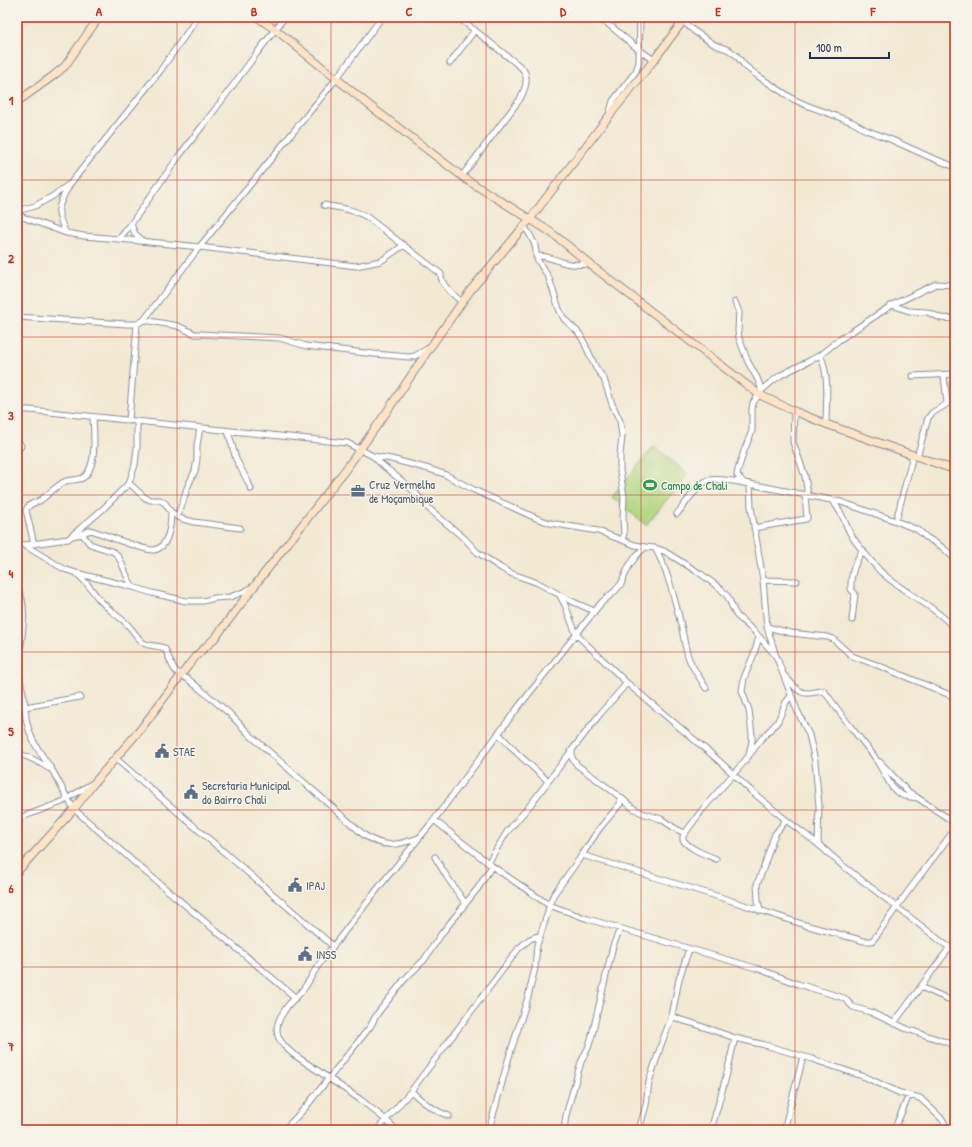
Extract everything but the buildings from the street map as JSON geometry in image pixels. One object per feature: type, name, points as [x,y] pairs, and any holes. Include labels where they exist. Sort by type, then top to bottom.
[{"type":"street","points":[[17,102],[65,66],[99,17]]},
{"type":"street","points":[[66,233],[60,221],[58,212],[60,201],[70,184],[160,71],[198,17]]},
{"type":"street","points":[[257,17],[276,30],[374,109],[462,176],[568,245],[588,264],[761,392],[794,411],[826,424],[955,470]]},
{"type":"street","points":[[119,239],[179,156],[285,17]]},
{"type":"street","points":[[17,317],[127,324],[137,324],[144,320],[200,247],[337,78],[382,17]]},
{"type":"street","points":[[458,17],[524,70],[527,78],[526,86],[509,115],[462,176]]},
{"type":"street","points":[[596,17],[607,23],[638,49],[654,60]]},
{"type":"street","points":[[607,23],[627,17]]},
{"type":"street","points":[[609,116],[614,101],[636,71],[639,62],[638,49],[640,17]]},
{"type":"street","points":[[17,872],[74,809],[94,783],[140,730],[196,656],[215,638],[360,450],[470,291],[530,219],[654,60],[684,18],[694,31],[708,41],[729,50],[736,55],[745,66],[758,76],[798,102],[852,122],[866,130],[953,166]]},
{"type":"street","points":[[450,62],[475,30]]},
{"type":"street","points":[[17,211],[35,206],[70,184]]},
{"type":"street","points":[[324,205],[360,212],[440,274],[440,278],[443,283],[462,302]]},
{"type":"street","points":[[17,216],[66,233],[84,236],[200,247],[356,266],[381,261],[404,245]]},
{"type":"street","points":[[131,224],[135,234],[143,241]]},
{"type":"street","points":[[524,226],[534,245],[536,256],[549,278],[564,319],[578,332],[582,338],[596,368],[604,379],[612,404],[620,421],[622,436],[620,471],[624,497],[622,519],[624,534],[622,540]]},
{"type":"street","points":[[536,256],[542,255],[572,264],[588,264]]},
{"type":"street","points":[[744,483],[737,475],[752,431],[753,403],[770,383],[781,375],[810,362],[839,340],[892,305],[936,284],[955,285]]},
{"type":"street","points":[[735,302],[739,312],[739,338],[748,362],[757,378],[761,392]]},
{"type":"street","points":[[892,305],[909,311],[927,312],[941,318],[955,319]]},
{"type":"street","points":[[144,320],[178,326],[195,334],[280,338],[306,346],[374,354],[410,357],[429,349]]},
{"type":"street","points":[[129,421],[137,324]]},
{"type":"street","points":[[820,355],[825,368],[826,379],[826,424]]},
{"type":"street","points":[[912,376],[955,374]]},
{"type":"street","points":[[896,521],[928,418],[932,413],[947,404],[944,375]]},
{"type":"street","points":[[17,418],[20,410],[30,410],[347,443],[373,456],[391,459],[444,474],[474,490],[550,523],[598,531],[645,547],[664,551],[721,589],[726,594],[737,616],[776,656]]},
{"type":"street","points":[[754,528],[807,518],[805,476],[793,442],[794,411]]},
{"type":"street","points":[[34,544],[26,508],[62,484],[70,480],[82,478],[88,473],[94,446],[93,417]]},
{"type":"street","points":[[72,536],[85,523],[103,509],[129,483],[135,465],[137,421]]},
{"type":"street","points":[[177,517],[187,488],[195,471],[197,459],[196,445],[200,428]]},
{"type":"street","points":[[228,431],[236,459],[251,489]]},
{"type":"street","points":[[17,440],[21,446],[17,451]]},
{"type":"street","points":[[373,456],[414,491],[427,506],[465,539],[477,552],[501,568],[522,578],[538,583],[559,595],[594,611]]},
{"type":"street","points":[[678,514],[701,486],[710,480],[744,483],[841,502],[896,521],[918,530],[942,547],[955,559]]},
{"type":"street","points":[[129,483],[144,497],[150,500],[160,500],[165,503],[171,512],[177,517],[194,522],[240,528]]},
{"type":"street","points":[[750,484],[750,497],[767,627],[791,696],[809,735],[815,761],[819,806],[818,844]]},
{"type":"street","points":[[831,501],[839,508],[850,532],[880,570],[890,580],[936,611],[955,629]]},
{"type":"street","points":[[24,545],[63,540],[91,530],[140,547],[154,550],[161,545],[169,534],[171,512]]},
{"type":"street","points":[[82,534],[90,544],[114,552],[120,558],[133,587]]},
{"type":"street","points":[[17,543],[24,545],[64,569],[76,574],[186,601],[203,601],[215,598],[230,597],[246,591],[256,584]]},
{"type":"street","points":[[396,1130],[361,1100],[293,1054],[284,1046],[278,1036],[278,1025],[280,1019],[289,1003],[296,998],[305,987],[316,967],[434,820],[498,733],[594,611],[620,584],[629,566],[645,547]]},
{"type":"street","points":[[655,548],[668,577],[689,660],[706,688]]},
{"type":"street","points":[[852,620],[855,597],[854,592],[851,589],[851,582],[857,559],[863,550]]},
{"type":"street","points":[[76,574],[89,585],[99,599],[112,612],[127,623],[141,641],[149,646],[163,647],[172,667],[181,676],[188,679],[229,713],[250,735],[343,818],[373,841],[386,844],[398,844],[419,837]]},
{"type":"street","points":[[762,580],[797,581]]},
{"type":"street","points":[[17,589],[21,596],[23,605],[19,670],[28,727],[32,740],[52,770],[67,799],[74,809],[135,863],[296,998]]},
{"type":"street","points":[[559,595],[565,605],[576,634],[627,683],[716,758],[786,820],[818,844],[842,865],[953,949],[921,987],[894,1023]]},
{"type":"street","points":[[767,627],[791,634],[827,637],[833,639],[852,656],[955,696]]},
{"type":"street","points":[[749,756],[752,735],[749,710],[742,691],[744,678],[759,637]]},
{"type":"street","points":[[783,674],[800,692],[810,693],[824,691],[874,756],[906,790],[955,823]]},
{"type":"street","points":[[284,1130],[305,1108],[370,1027],[377,1014],[404,980],[424,960],[442,933],[478,888],[507,832],[531,804],[600,714],[627,683]]},
{"type":"street","points":[[716,859],[685,843],[683,836],[702,810],[778,721],[786,702],[791,696]]},
{"type":"street","points":[[17,706],[25,707],[80,697]]},
{"type":"street","points":[[498,733],[518,754],[548,780]]},
{"type":"street","points":[[572,750],[572,758],[577,765],[633,808],[642,813],[661,819],[685,833]]},
{"type":"street","points":[[17,753],[28,756],[52,770]]},
{"type":"street","points":[[874,756],[892,787],[897,792],[908,798],[918,798]]},
{"type":"street","points":[[115,758],[333,946]]},
{"type":"street","points":[[17,819],[62,802],[94,783]]},
{"type":"street","points":[[489,1130],[528,997],[535,968],[537,945],[548,905],[599,829],[620,804],[620,797]]},
{"type":"street","points":[[434,820],[490,865],[548,905],[620,929],[759,969],[798,984],[844,998],[853,1006],[907,1029],[955,1045]]},
{"type":"street","points":[[760,911],[757,884],[775,834],[786,820]]},
{"type":"street","points":[[582,855],[805,925],[864,942],[869,942],[872,941],[877,935],[900,901],[955,830]]},
{"type":"street","points":[[435,857],[465,903]]},
{"type":"street","points":[[751,907],[758,900]]},
{"type":"street","points":[[546,916],[559,909]]},
{"type":"street","points":[[564,1130],[566,1115],[579,1068],[591,1039],[613,946],[620,929]]},
{"type":"street","points":[[377,1130],[411,1091],[519,948],[530,939],[540,935]]},
{"type":"street","points":[[639,1130],[646,1105],[649,1082],[672,1016],[679,979],[689,949]]},
{"type":"street","points":[[921,987],[948,999]]},
{"type":"street","points":[[672,1016],[735,1038],[765,1045],[866,1077],[889,1088],[920,1098],[942,1119],[948,1130]]},
{"type":"street","points":[[711,1130],[735,1038]]},
{"type":"street","points":[[784,1130],[803,1057]]},
{"type":"street","points":[[411,1091],[419,1099],[442,1114],[449,1116]]},
{"type":"street","points":[[894,1130],[909,1095]]},
{"type":"green space","name":"Campo de Chali","points":[[654,446],[688,474],[646,525],[612,497]]},
{"type":"place","name":"Campo de Chali","points":[[650,485]]},
{"type":"place","name":"Cruz Vermelha de Moçambique","points":[[358,491]]},
{"type":"place","name":"STAE","points":[[162,751]]},
{"type":"place","name":"Secretaria Municipal do Bairro Chali","points":[[191,792]]},
{"type":"place","name":"IPAJ","points":[[295,885]]},
{"type":"place","name":"INSS","points":[[305,954]]}]
